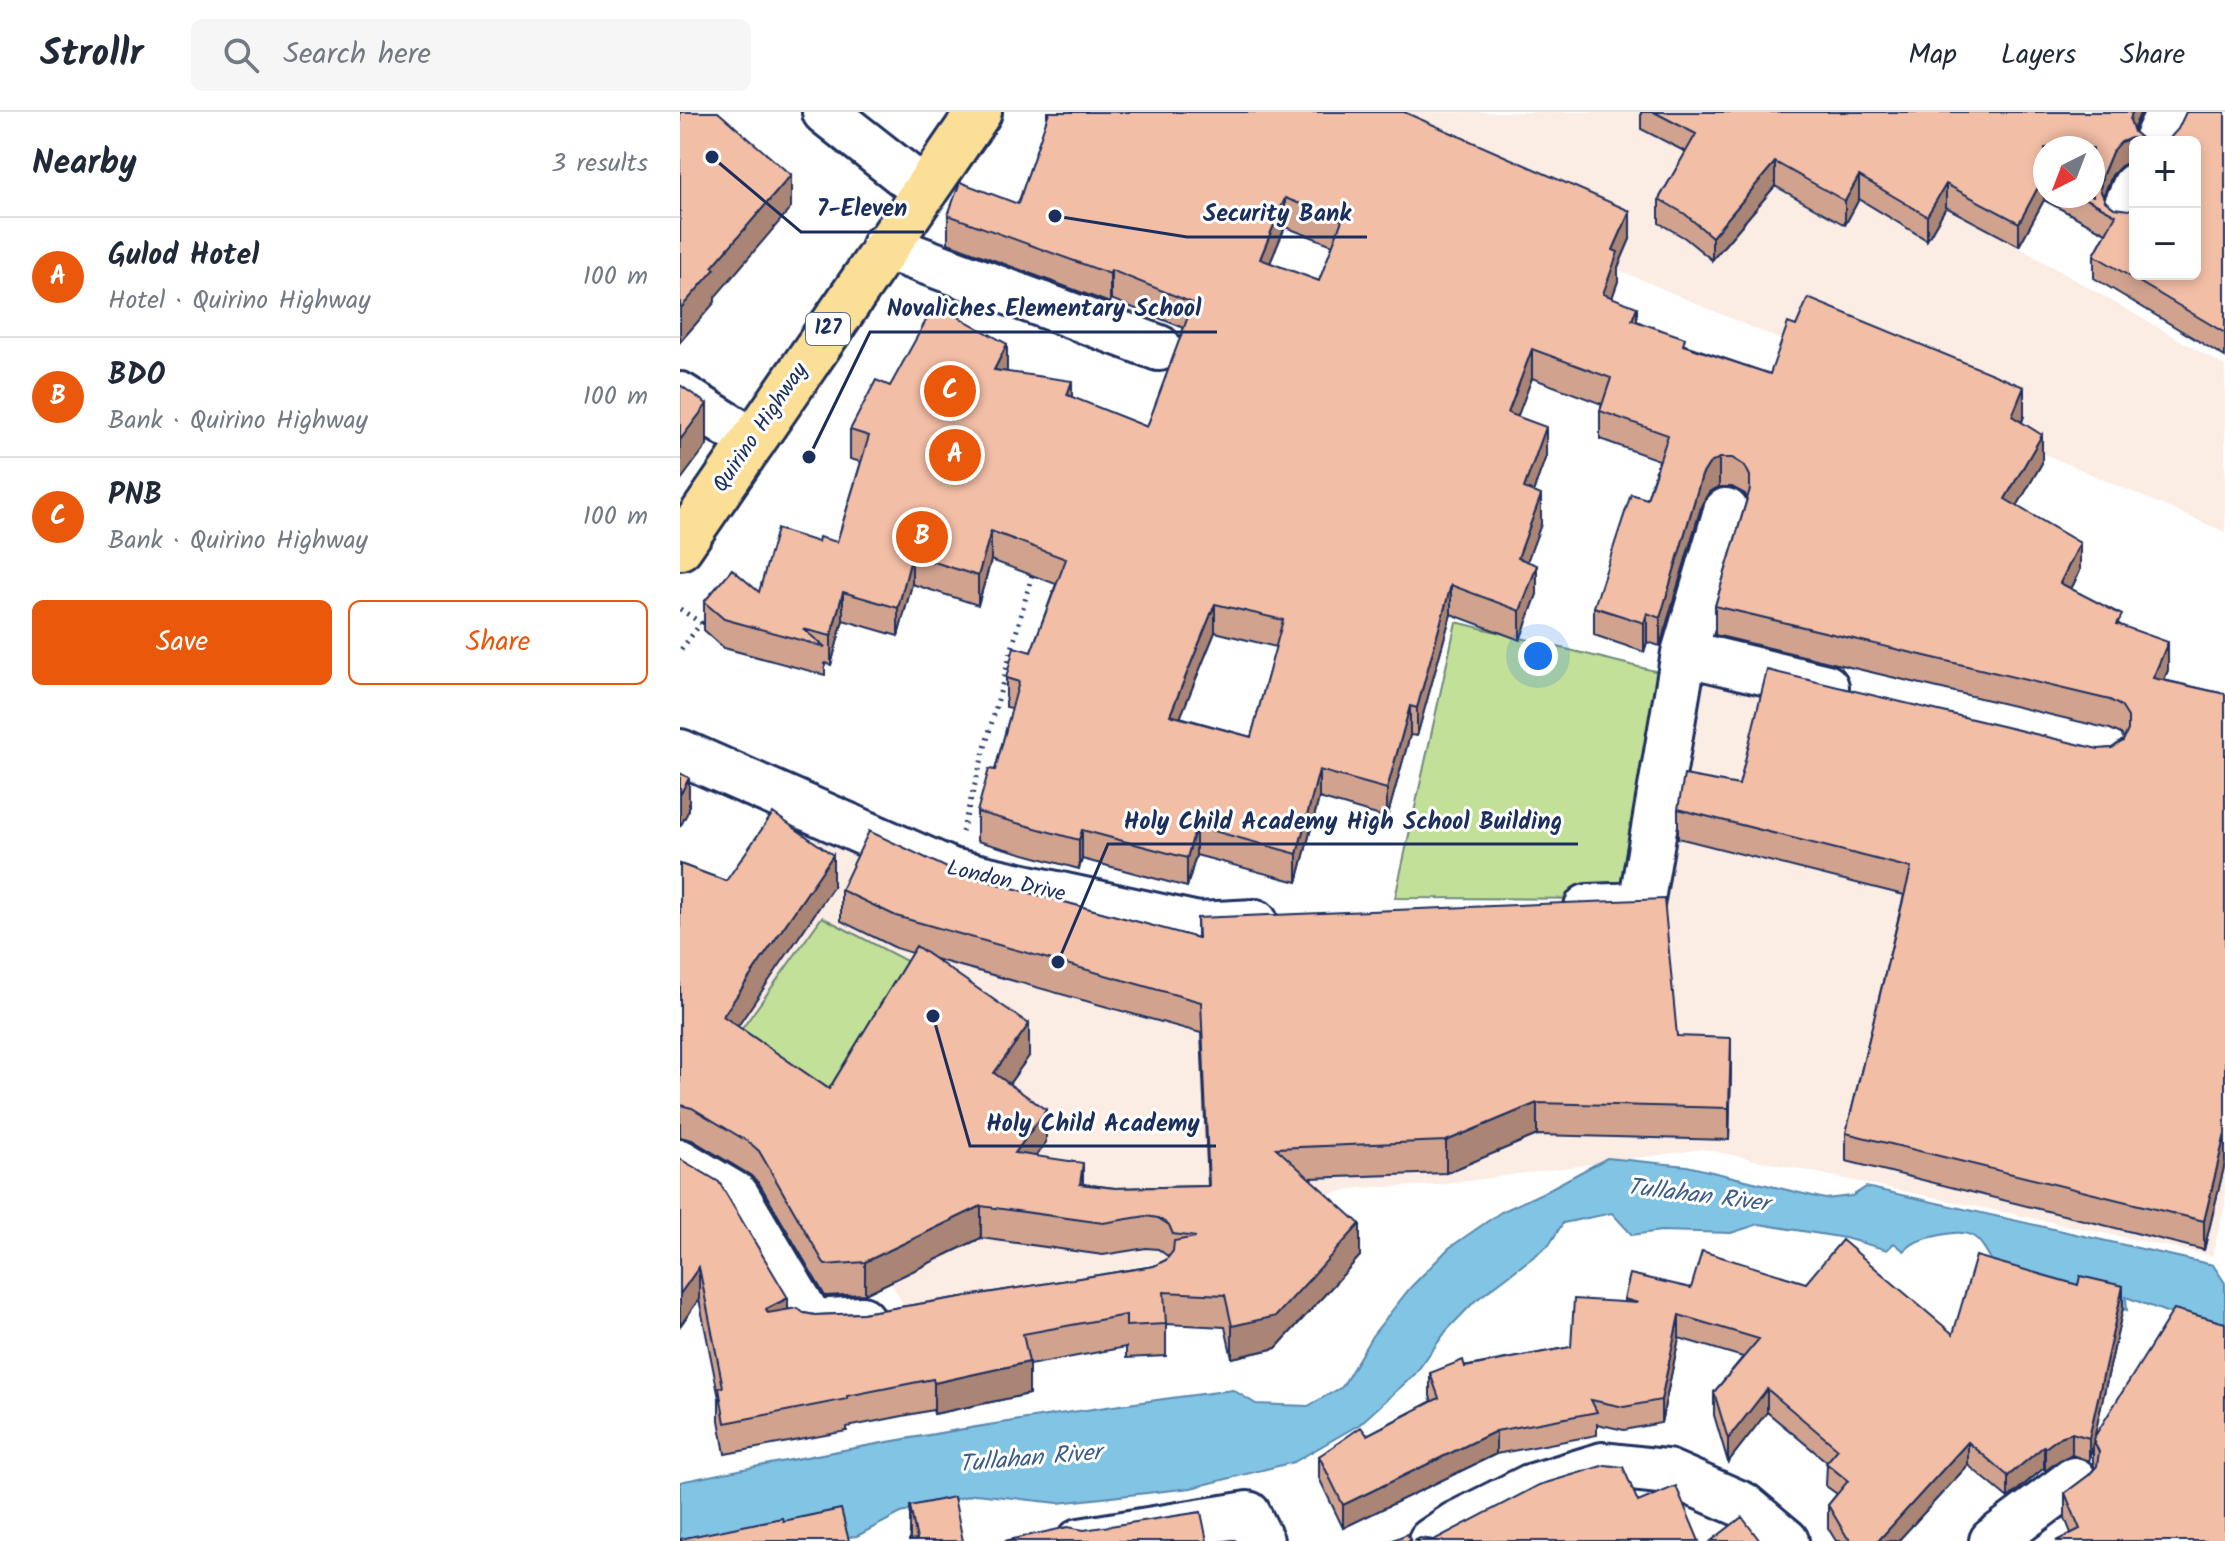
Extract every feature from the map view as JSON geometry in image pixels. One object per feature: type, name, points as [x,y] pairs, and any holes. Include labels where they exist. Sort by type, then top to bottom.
[{"type":"main road","name":"Quirino Highway","points":[[680,547],[979,112]]},
{"type":"street","points":[[825,112],[924,190]]},
{"type":"street","points":[[2158,136],[2169,112]]},
{"type":"street","points":[[884,246],[1159,348]]},
{"type":"street","points":[[680,395],[753,441]]},
{"type":"street","points":[[1547,909],[1641,905],[1684,653],[1726,511]]},
{"type":"street","points":[[1684,653],[1864,696]]},
{"type":"street","name":"London Drive","points":[[680,752],[951,871],[1198,925],[1298,920]]},
{"type":"street","points":[[680,1162],[737,1196],[814,1322],[897,1314]]},
{"type":"street","points":[[1431,1541],[1456,1524],[1530,1487],[1603,1465],[1667,1472],[1743,1505],[1786,1541]]},
{"type":"street","points":[[1992,1541],[2074,1480]]},
{"type":"street","points":[[1080,1541],[1248,1514],[1261,1541]]},
{"type":"path","points":[[951,871],[1034,566]]},
{"type":"path","points":[[680,609],[701,623],[680,651]]},
{"type":"shaded area","points":[[1259,112],[1783,112],[2225,366],[2225,532],[1323,142]]},
{"type":"shaded area","points":[[1696,661],[2225,789],[2225,1205],[2212,1256],[1703,1149],[1438,1185],[1358,1188],[1192,1222],[1171,1260],[906,1309],[817,1156],[680,961],[776,824],[945,889],[1189,945],[1656,926]]},
{"type":"green space","points":[[1456,622],[1671,675],[1640,899],[1395,898]]},
{"type":"green space","points":[[822,917],[920,968],[822,1111],[729,1047]]},
{"type":"water","name":"Tullahan River","points":[[1607,1158],[1687,1166],[1825,1199],[1852,1196],[1866,1187],[2213,1265],[2225,1283],[2225,1339],[2177,1316],[2126,1297],[2127,1310],[1996,1269],[1978,1240],[1965,1233],[1923,1239],[1904,1251],[1894,1243],[1887,1250],[1845,1238],[1759,1224],[1731,1233],[1661,1231],[1632,1235],[1612,1213],[1563,1223],[1549,1245],[1475,1301],[1447,1330],[1415,1374],[1360,1424],[1294,1462],[1191,1488],[1058,1503],[976,1494],[901,1513],[857,1536],[814,1541],[680,1541],[680,1482],[956,1430],[1233,1390],[1256,1404],[1308,1406],[1342,1387],[1372,1336],[1410,1288],[1449,1248],[1501,1212]]},
{"type":"building","points":[[680,112],[718,112],[791,175],[680,309]]},
{"type":"building","points":[[1049,112],[1404,112],[1630,211],[1613,250],[1618,252],[1603,294],[1637,307],[1632,320],[1685,338],[1683,345],[1770,374],[1788,323],[1796,326],[1808,298],[2024,387],[2012,416],[2042,435],[2005,499],[2080,543],[2060,583],[2122,615],[2117,624],[2168,642],[2153,678],[2225,694],[2225,1134],[2204,1221],[1846,1133],[1911,868],[1678,809],[1684,775],[1739,785],[1767,670],[2098,749],[2112,748],[2123,741],[2128,730],[2128,717],[2121,706],[2110,700],[1715,606],[1750,489],[1750,476],[1745,466],[1732,458],[1719,458],[1709,464],[1702,475],[1660,618],[1647,613],[1644,623],[1594,607],[1631,494],[1647,499],[1668,435],[1600,411],[1611,378],[1532,349],[1508,413],[1546,427],[1524,488],[1541,495],[1518,558],[1537,565],[1520,611],[1451,585],[1417,708],[1410,706],[1387,789],[1319,770],[1297,854],[1196,826],[1187,858],[1082,830],[1079,840],[977,812],[989,769],[995,770],[1019,682],[1006,678],[1014,647],[1031,652],[1066,559],[991,531],[978,576],[912,555],[898,608],[843,592],[831,636],[803,629],[825,647],[724,619],[704,602],[732,569],[759,592],[777,529],[818,542],[819,537],[837,542],[869,436],[850,430],[876,380],[890,386],[935,304],[1007,344],[994,370],[1072,381],[1067,395],[1147,427],[1193,303],[1111,270],[1110,274],[948,215],[960,182],[1018,204]],"holes":[[[1285,198],[1342,220],[1319,281],[1260,259]],[[1215,604],[1283,620],[1251,737],[1170,715]]]},
{"type":"building","points":[[1654,112],[2132,112],[2130,120],[2139,136],[2129,136],[2121,142],[2112,152],[2105,169],[2105,136],[2033,136],[2033,197],[2019,223],[1946,184],[1927,216],[1859,176],[1845,201],[1775,162],[1712,237],[1685,214],[1659,199],[1696,134]]},
{"type":"building","points":[[2186,112],[2225,112],[2225,333],[2136,280],[2201,280],[2201,136],[2172,136]]},
{"type":"building","points":[[2105,201],[2114,208],[2129,210],[2129,276],[2094,255],[2116,215],[2103,208]]},
{"type":"building","points":[[680,385],[707,404],[680,440]]},
{"type":"building","points":[[680,773],[689,778],[680,795]]},
{"type":"building","points":[[773,813],[833,855],[723,1016],[829,1089],[916,946],[1029,1024],[994,1073],[1046,1110],[1015,1153],[1083,1163],[1080,1184],[1115,1188],[1209,1186],[1201,1002],[896,916],[841,890],[869,831],[960,874],[1198,938],[1197,918],[1664,899],[1677,1036],[1731,1038],[1729,1108],[1537,1103],[1446,1141],[1276,1148],[1360,1224],[1276,1316],[1232,1326],[1225,1295],[1164,1292],[1166,1324],[1126,1326],[1126,1315],[1023,1334],[1029,1362],[934,1383],[933,1379],[847,1396],[847,1399],[725,1423],[719,1388],[723,1387],[699,1267],[680,1294],[680,1159],[719,1182],[788,1298],[766,1309],[768,1313],[797,1308],[815,1315],[863,1313],[1154,1266],[1166,1260],[1173,1251],[1174,1241],[1196,1237],[1173,1234],[1169,1225],[1158,1218],[1146,1216],[1103,1223],[981,1206],[865,1262],[825,1265],[759,1151],[692,1108],[680,1105],[680,864],[726,881]]},
{"type":"building","points":[[1842,1240],[1953,1334],[1976,1256],[2078,1285],[2080,1276],[2123,1286],[2089,1438],[2072,1433],[2060,1437],[2044,1446],[2008,1476],[1968,1442],[1878,1541],[1852,1541],[1828,1505],[1848,1481],[1826,1463],[1838,1449],[1767,1389],[1728,1439],[1714,1392],[1759,1339],[1679,1315],[1661,1400],[1624,1407],[1591,1400],[1597,1412],[1496,1431],[1343,1505],[1319,1456],[1361,1427],[1367,1435],[1439,1398],[1430,1373],[1463,1360],[1465,1367],[1571,1347],[1574,1299],[1638,1303],[1624,1299],[1630,1274],[1691,1288],[1702,1251],[1806,1283]]},
{"type":"building","points":[[2174,1309],[2225,1323],[2225,1541],[2056,1541],[2080,1529],[2065,1493],[2097,1466],[2099,1452],[2093,1439]]},
{"type":"building","points":[[1605,1465],[1623,1467],[1638,1502],[1676,1486],[1699,1541],[1414,1541],[1420,1538],[1434,1540],[1539,1485]]},
{"type":"building","points":[[954,1497],[963,1541],[908,1541],[917,1540],[910,1506]]},
{"type":"building","points":[[841,1509],[849,1541],[680,1541],[782,1518],[783,1521]]},
{"type":"building","points":[[1201,1512],[1207,1541],[1004,1541],[1068,1527],[1084,1530]]},
{"type":"building","points":[[1742,1517],[1760,1541],[1711,1541]]},
{"type":"building","points":[[1407,1534],[1411,1541],[1391,1541]]},
{"type":"place","name":"7-Eleven","points":[[712,157]]},
{"type":"place","name":"Security Bank","points":[[1055,216]]},
{"type":"place","name":"PNB","points":[[950,391]]},
{"type":"place","name":"Gulod Hotel","points":[[955,455]]},
{"type":"place","name":"Novaliches Elementary School","points":[[809,457]]},
{"type":"place","name":"BDO","points":[[922,537]]},
{"type":"place","name":"Holy Child Academy High School Building","points":[[1058,962]]},
{"type":"place","name":"Holy Child Academy","points":[[933,1016]]}]
